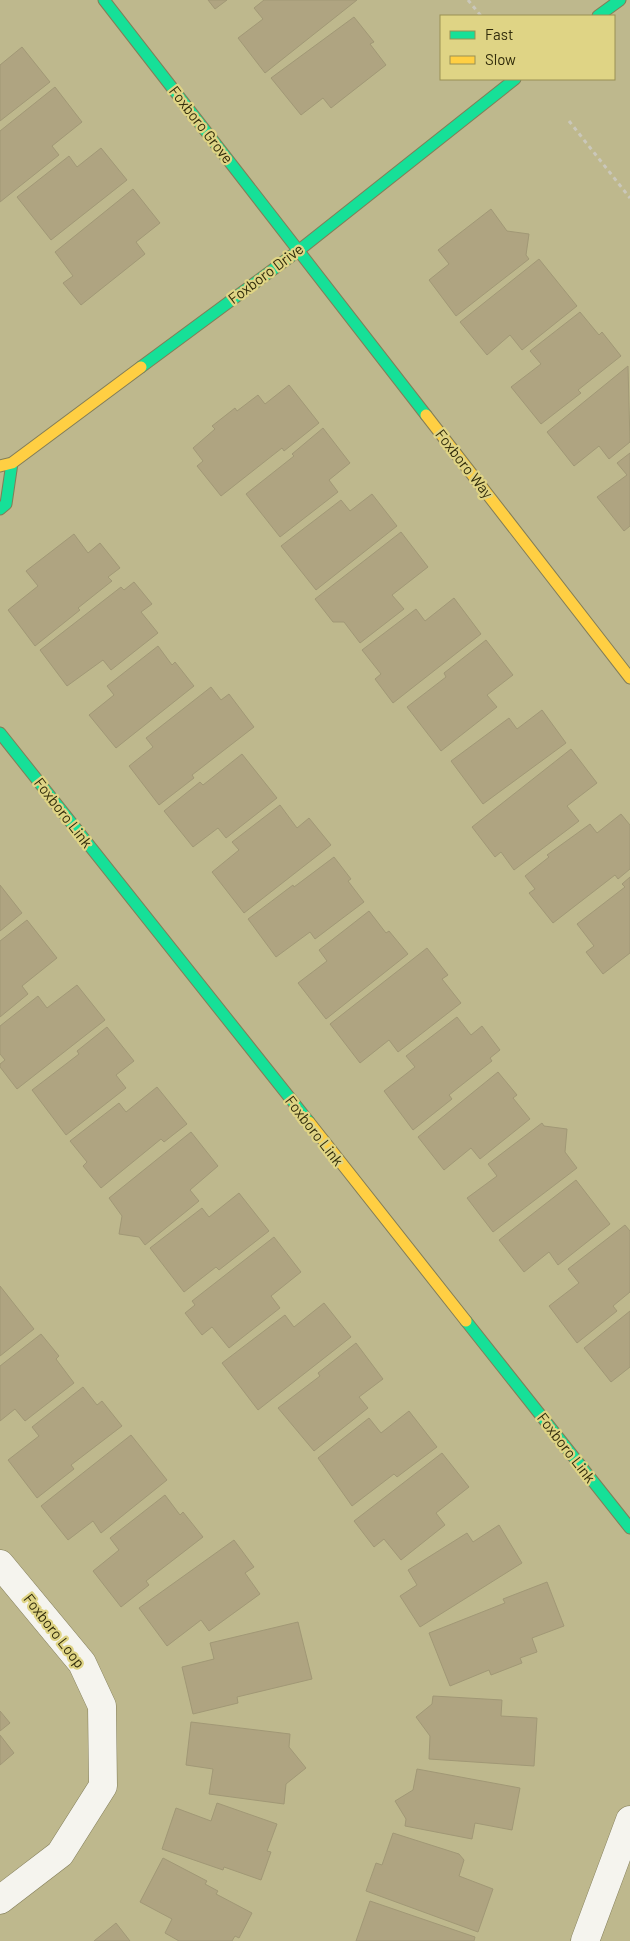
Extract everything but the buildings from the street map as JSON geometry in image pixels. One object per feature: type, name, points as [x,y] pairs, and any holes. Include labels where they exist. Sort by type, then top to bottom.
[{"type":"street","name":"Foxboro Grove","points":[[104,0],[298,251]]},
{"type":"street","points":[[599,15],[620,0]]},
{"type":"street","name":"Foxboro Drive","points":[[0,466],[12,463],[298,251],[515,80]]},
{"type":"street","name":"Foxboro Way","points":[[298,251],[630,678]]},
{"type":"street","points":[[0,509],[6,504],[12,463]]},
{"type":"street","name":"Foxboro Link","points":[[0,733],[630,1528]]},
{"type":"street","name":"Foxboro Loop","points":[[0,1564],[82,1663],[98,1697],[102,1706],[103,1786],[60,1854],[0,1900]]},
{"type":"street","points":[[585,1941],[630,1820]]},
{"type":"path","points":[[468,0],[480,15]]},
{"type":"path","points":[[569,121],[630,198]]},
{"type":"traffic: fast","points":[[104,0],[426,415]]},
{"type":"traffic: fast","points":[[599,15],[620,0]]},
{"type":"traffic: fast","points":[[141,367],[298,251],[514,80]]},
{"type":"traffic: fast","points":[[0,509],[6,504],[12,463]]},
{"type":"traffic: fast","points":[[0,733],[309,1122]]},
{"type":"traffic: fast","points":[[466,1321],[630,1528]]},
{"type":"traffic: slow","points":[[0,466],[12,463],[141,367]]},
{"type":"traffic: slow","points":[[426,415],[630,678]]},
{"type":"traffic: slow","points":[[309,1122],[466,1321]]}]
